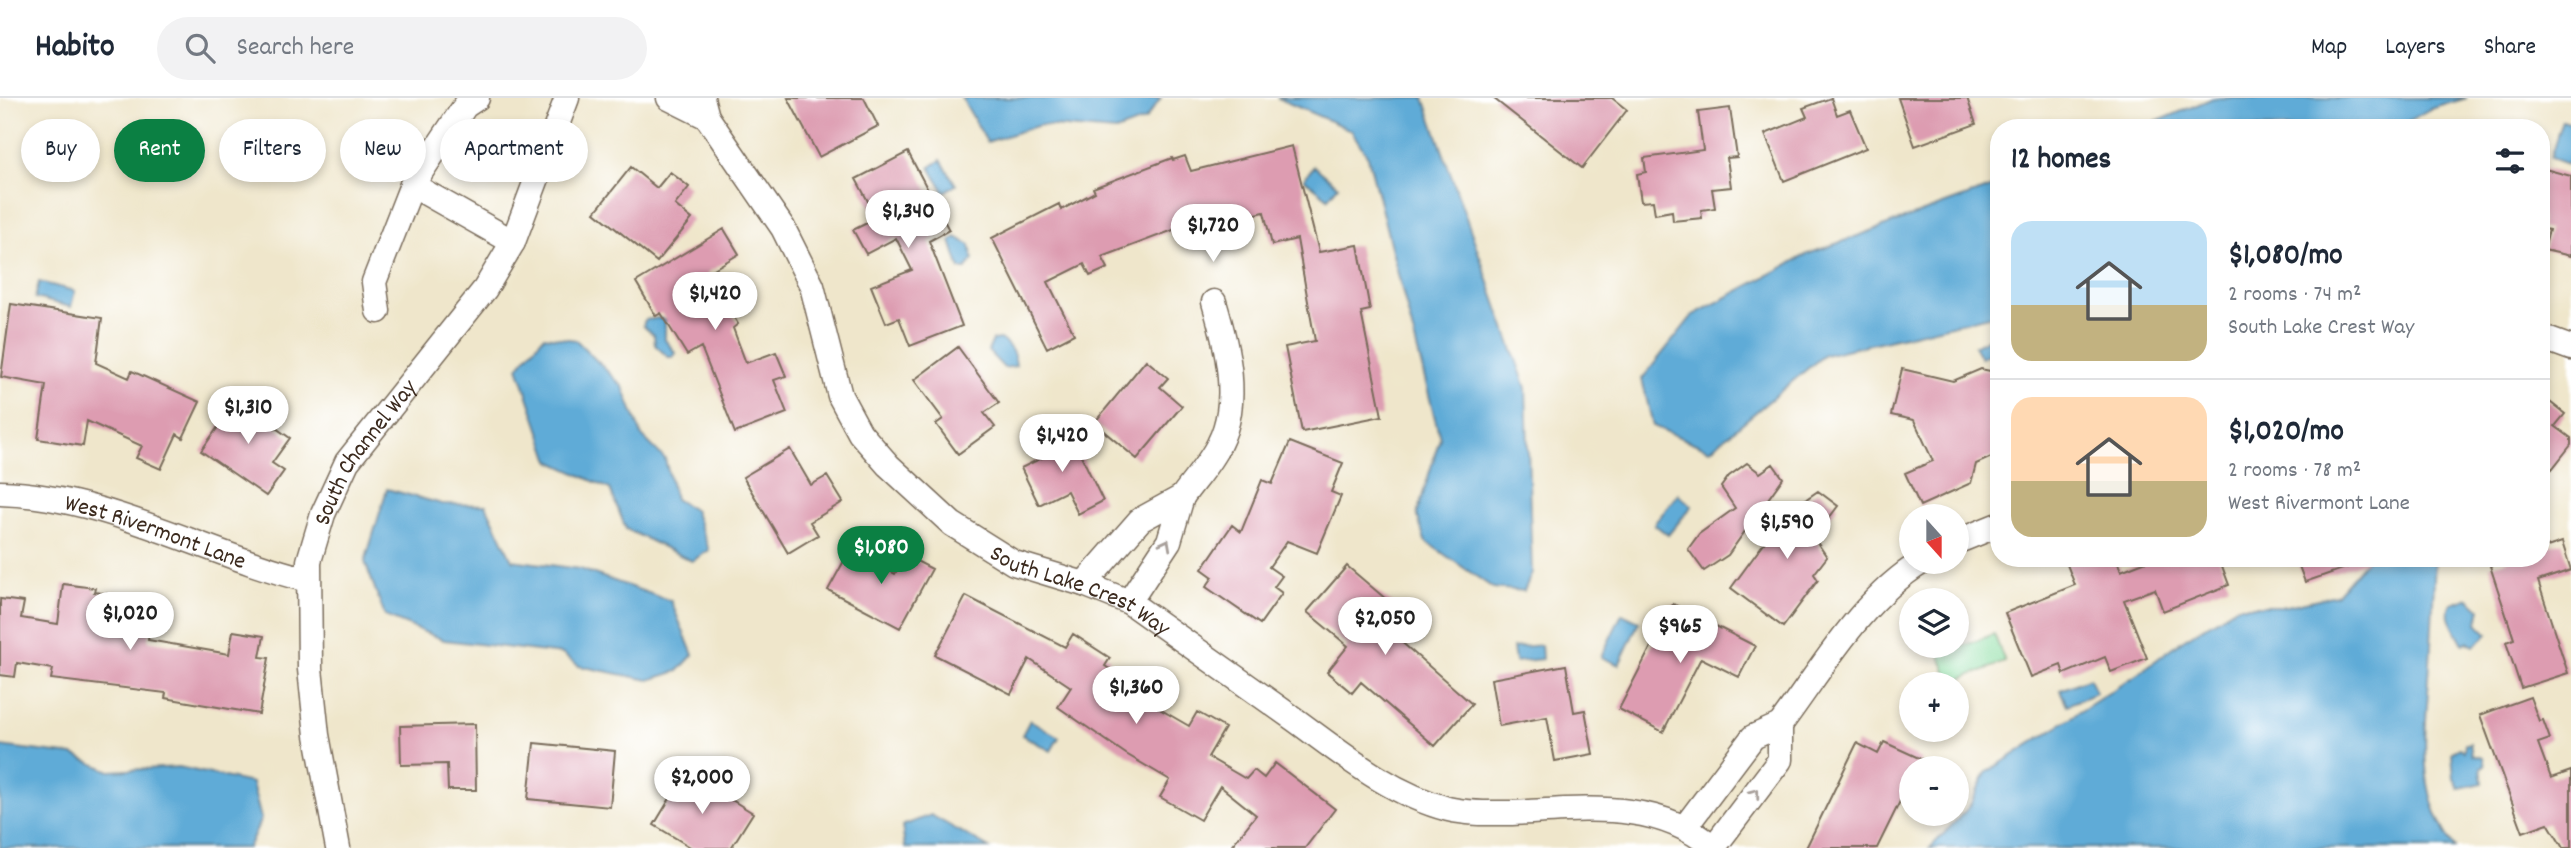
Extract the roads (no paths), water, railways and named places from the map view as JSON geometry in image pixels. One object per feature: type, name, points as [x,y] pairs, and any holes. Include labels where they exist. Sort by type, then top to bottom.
[{"type":"street","points":[[378,311],[374,282],[412,185],[465,106],[477,98]]},
{"type":"street","name":"South Channel Way","points":[[338,848],[317,735],[310,669],[309,561],[323,514],[347,462],[485,289],[513,242],[545,164],[567,98]]},
{"type":"street","name":"South Lake Crest Way","points":[[669,98],[705,107],[783,228],[812,286],[840,396],[860,433],[887,465],[919,495],[984,546],[1014,564],[1084,584],[1129,602],[1373,775],[1421,799],[1450,810],[1495,813],[1613,809],[1642,812],[1685,827],[1714,847]]},
{"type":"street","points":[[412,185],[513,242]]},
{"type":"street","points":[[1129,602],[1169,541],[1182,497],[1220,444],[1230,405],[1227,348],[1214,302]]},
{"type":"street","points":[[2550,340],[2571,348]]},
{"type":"street","name":"West Rivermont Lane","points":[[0,493],[113,512],[234,560],[308,580]]},
{"type":"street","points":[[1084,584],[1140,520],[1182,497]]},
{"type":"street","points":[[1969,536],[1990,527]]},
{"type":"street","points":[[1685,827],[1753,737],[1780,725],[1858,620],[1883,593],[1907,574]]},
{"type":"street","points":[[1714,847],[1780,760],[1780,725]]},
{"type":"water","points":[[962,98],[1161,98],[1145,120],[1116,131],[1040,125],[987,142]]},
{"type":"water","points":[[1277,98],[1424,98],[1526,388],[1532,573],[1524,591],[1493,588],[1425,541],[1417,514],[1440,438],[1368,157],[1351,130]]},
{"type":"water","points":[[2213,98],[2467,98],[2430,109],[2412,119],[2163,119]]},
{"type":"water","points":[[2562,120],[2571,123],[2571,152],[2567,164],[2550,158]]},
{"type":"water","points":[[941,160],[956,185],[944,192],[930,167]]},
{"type":"water","points":[[1314,166],[1338,186],[1328,198],[1304,179]]},
{"type":"water","points":[[1990,188],[1990,316],[1824,355],[1710,450],[1653,426],[1642,379],[1693,315],[1808,254]]},
{"type":"water","points":[[956,237],[970,245],[973,259],[966,269],[960,269],[951,241]]},
{"type":"water","points":[[39,282],[75,291],[71,307],[35,298]]},
{"type":"water","points":[[659,318],[665,321],[665,340],[676,353],[673,357],[668,357],[655,345],[654,335],[643,326],[645,320]]},
{"type":"water","points":[[544,336],[576,340],[623,387],[642,436],[665,459],[675,499],[694,510],[709,550],[692,561],[626,529],[610,489],[550,461],[518,367]]},
{"type":"water","points":[[1990,337],[1990,353],[1981,358],[1974,346]]},
{"type":"water","points":[[1000,339],[1011,350],[1016,366],[1004,368],[988,351],[993,340]]},
{"type":"water","points":[[387,489],[442,504],[486,505],[512,560],[580,569],[671,601],[693,655],[678,671],[649,680],[579,666],[562,654],[444,640],[385,616],[365,562]]},
{"type":"water","points":[[1678,494],[1692,506],[1668,535],[1654,524]]},
{"type":"water","points":[[2360,567],[2435,567],[2426,766],[2434,808],[2455,848],[1930,848],[1951,826],[1969,826],[1969,807],[1986,773],[2238,606],[2287,606],[2336,595]]},
{"type":"water","points":[[2469,598],[2480,608],[2477,623],[2488,634],[2474,646],[2467,642],[2463,644],[2452,624],[2450,614],[2452,604]]},
{"type":"water","points":[[1622,614],[1639,622],[1619,665],[1601,657]]},
{"type":"water","points":[[1541,645],[1542,659],[1515,662],[1513,648]]},
{"type":"water","points":[[2090,678],[2096,693],[2067,705],[2060,690]]},
{"type":"water","points":[[1030,720],[1059,737],[1051,751],[1022,735]]},
{"type":"water","points":[[2470,743],[2472,755],[2483,758],[2483,783],[2459,788],[2454,778],[2452,752],[2460,748],[2464,751],[2465,744]]},
{"type":"water","points":[[0,746],[73,755],[110,771],[179,767],[252,783],[261,819],[248,848],[0,848]]},
{"type":"water","points":[[931,815],[989,848],[905,848],[902,826]]}]
